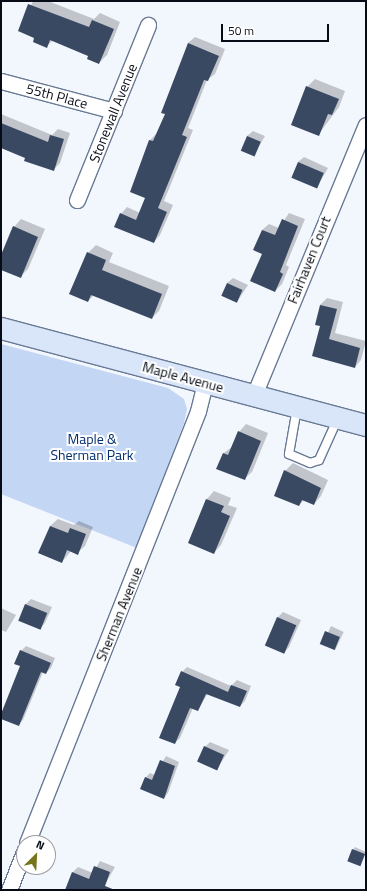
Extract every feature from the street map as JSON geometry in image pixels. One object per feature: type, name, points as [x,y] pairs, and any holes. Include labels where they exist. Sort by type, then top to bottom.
[{"type":"main road","name":"Maple Avenue","points":[[1,328],[366,425]]},
{"type":"street","name":"Stonewall Avenue","points":[[76,200],[148,25]]},
{"type":"street","name":"55th Place","points":[[1,81],[114,110]]},
{"type":"street","name":"Fairhaven Court","points":[[254,395],[366,125]]},
{"type":"street","name":"Sherman Avenue","points":[[31,835],[195,418],[205,383]]},
{"type":"street","points":[[9,890],[16,872]]},
{"type":"lane","points":[[297,407],[289,454],[310,464],[319,460],[338,418]]},
{"type":"green space","name":"Maple & Sherman Park","points":[[1,344],[168,388],[184,399],[187,409],[184,423],[137,548],[1,494]]},
{"type":"building","points":[[28,4],[89,27],[92,20],[114,29],[99,64],[87,59],[88,56],[50,40],[47,48],[33,42],[34,38],[18,31]]},
{"type":"building","points":[[188,43],[219,56],[208,81],[204,80],[182,135],[187,137],[158,208],[167,212],[154,243],[114,227],[120,213],[136,220],[145,198],[130,192],[149,140],[153,141],[165,114],[161,113]]},
{"type":"building","points":[[306,86],[339,99],[332,115],[328,114],[319,136],[291,125]]},
{"type":"building","points":[[1,123],[48,142],[50,135],[64,139],[54,171],[24,161],[25,158],[1,148]]},
{"type":"building","points":[[247,136],[261,142],[255,157],[241,151]]},
{"type":"building","points":[[298,162],[324,173],[317,189],[291,178]]},
{"type":"building","points":[[282,219],[298,226],[280,272],[283,274],[275,292],[250,281],[262,254],[253,250],[262,230],[275,235]]},
{"type":"building","points":[[13,226],[38,237],[21,278],[1,270],[1,255]]},
{"type":"building","points":[[87,252],[106,260],[102,270],[162,294],[152,319],[91,295],[88,302],[69,294]]},
{"type":"building","points":[[227,283],[243,290],[237,303],[221,296]]},
{"type":"building","points":[[320,305],[337,309],[329,339],[360,348],[355,368],[312,356],[320,326],[315,325]]},
{"type":"building","points":[[238,431],[261,441],[245,480],[216,469],[223,453],[228,455]]},
{"type":"building","points":[[284,470],[321,488],[314,505],[302,500],[299,506],[274,496]]},
{"type":"building","points":[[206,499],[224,506],[221,512],[230,516],[214,554],[188,543]]},
{"type":"building","points":[[50,526],[68,533],[70,528],[86,534],[78,555],[67,550],[62,563],[38,553]]},
{"type":"building","points":[[25,604],[47,613],[41,630],[18,621]]},
{"type":"building","points":[[277,617],[296,625],[284,654],[265,646]]},
{"type":"building","points":[[325,631],[340,637],[335,650],[320,644]]},
{"type":"building","points":[[20,650],[51,663],[46,674],[41,672],[19,726],[1,719],[1,714],[20,666],[14,664]]},
{"type":"building","points":[[181,671],[228,692],[231,685],[247,691],[240,707],[206,694],[198,711],[190,708],[175,744],[159,738],[180,687],[175,685]]},
{"type":"building","points":[[204,746],[224,755],[217,770],[197,762]]},
{"type":"building","points":[[160,760],[175,766],[164,799],[140,789],[145,777],[152,780]]},
{"type":"building","points":[[352,849],[365,854],[360,866],[347,861]]},
{"type":"building","points":[[94,866],[110,872],[105,886],[115,890],[65,890],[72,872],[89,879]]}]
